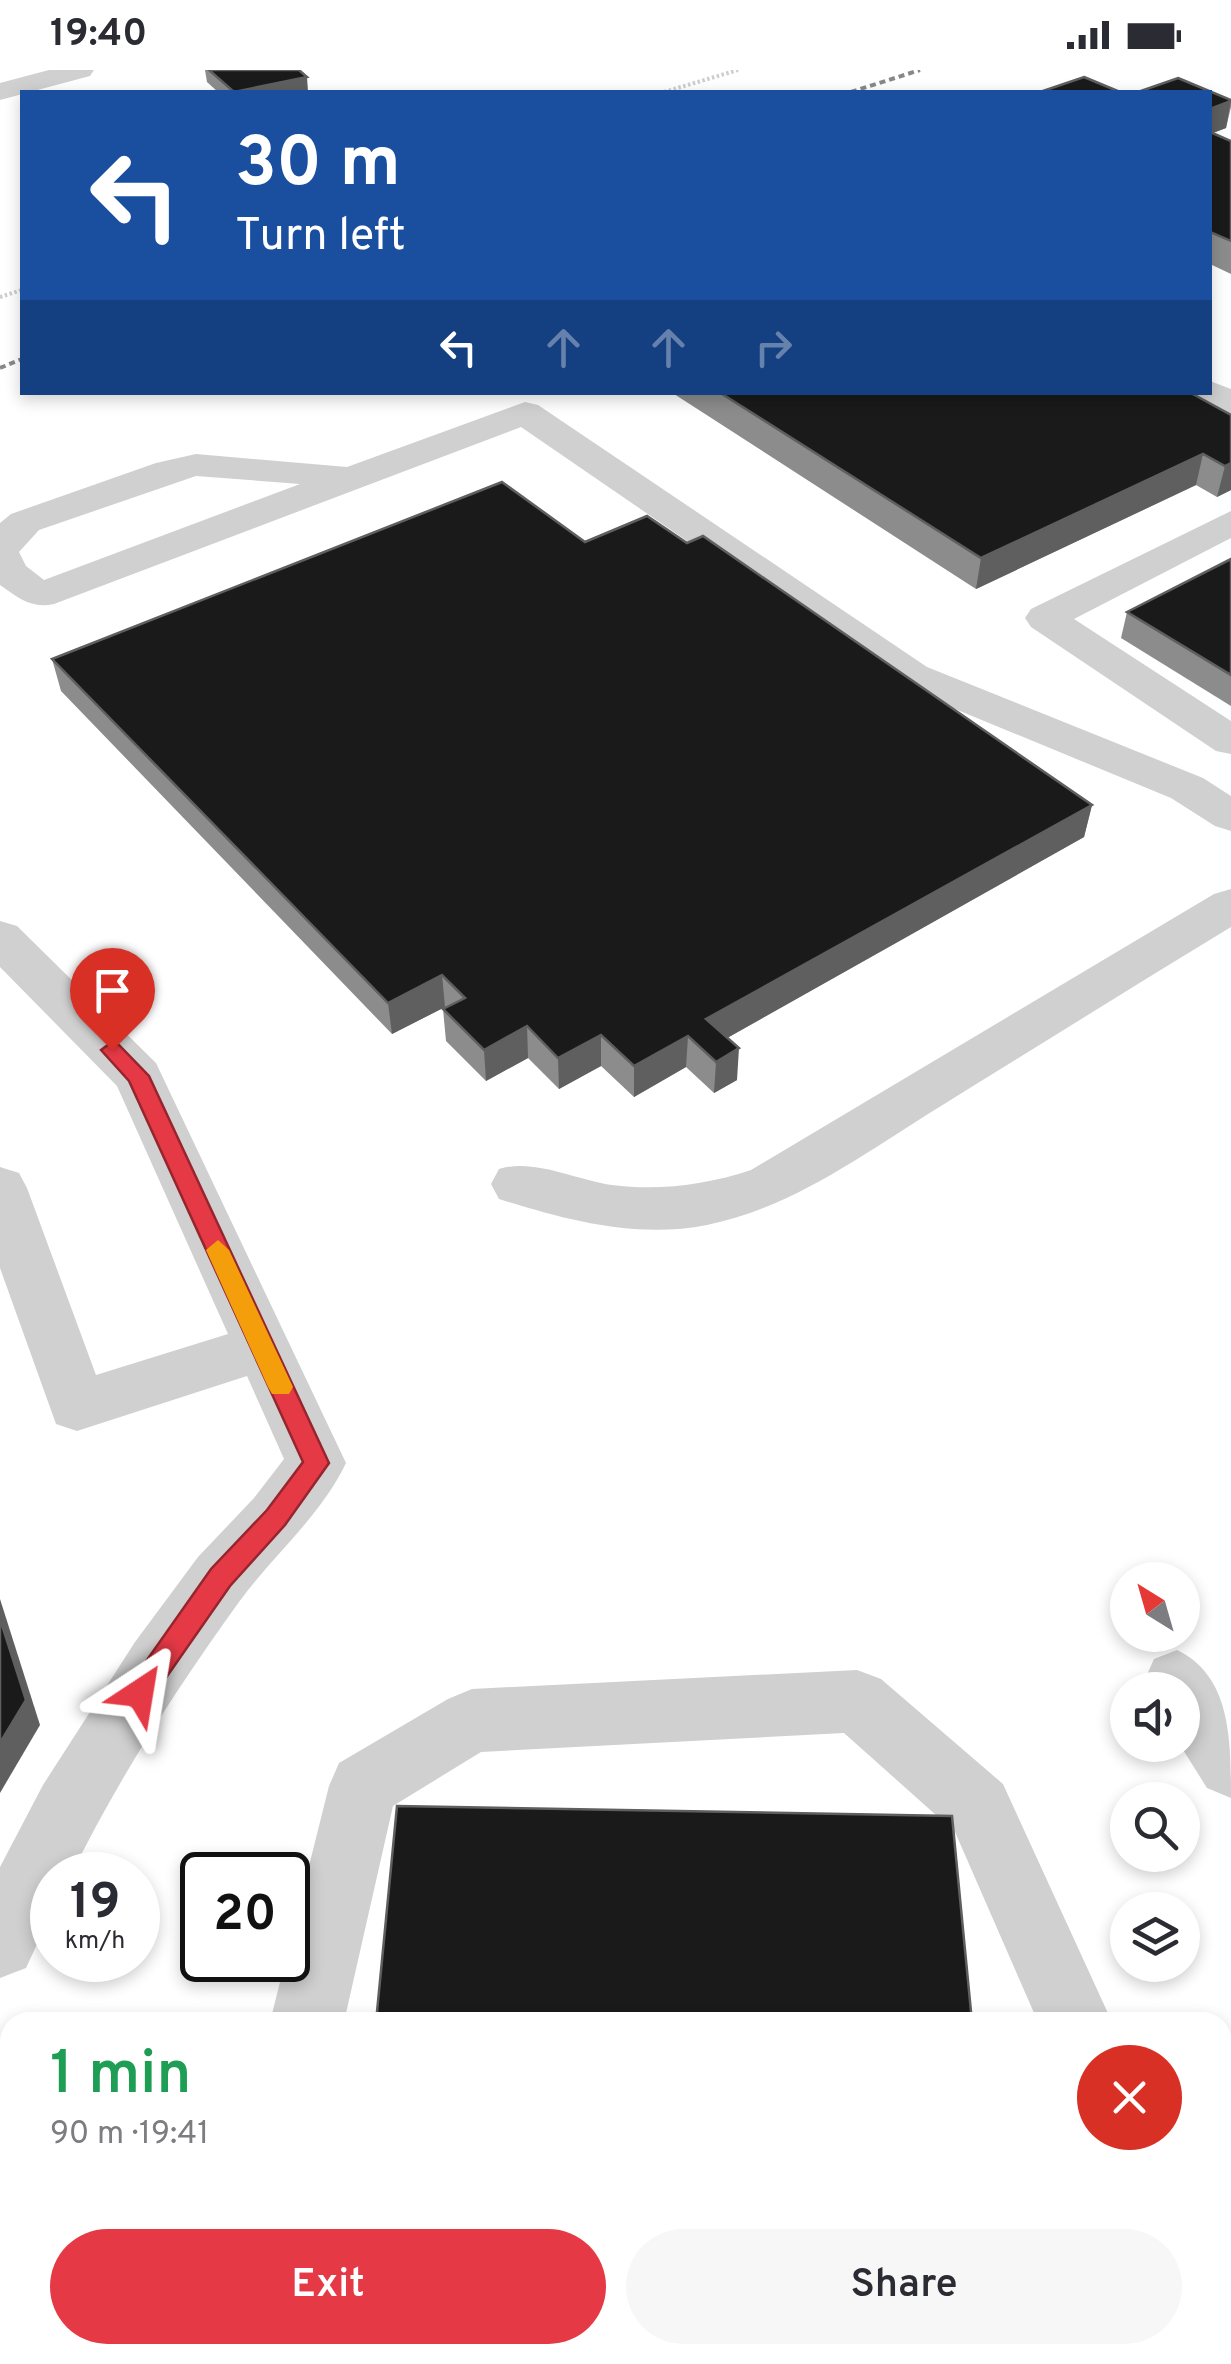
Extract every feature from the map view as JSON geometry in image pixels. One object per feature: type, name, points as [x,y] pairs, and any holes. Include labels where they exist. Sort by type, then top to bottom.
[{"type":"street","points":[[0,92],[80,70]]},
{"type":"street","points":[[352,478],[222,465],[169,471],[25,522],[9,534],[0,553],[9,573],[40,596],[525,413],[912,676],[1187,788],[1231,816]]},
{"type":"street","points":[[1219,542],[1045,618],[1231,741]]},
{"type":"street","points":[[518,1184],[616,1209],[675,1209],[726,1202],[770,1185],[1231,905]]},
{"type":"street","points":[[0,1942],[67,1809],[158,1664],[220,1578],[276,1518],[316,1463],[138,1076],[2,946]]},
{"type":"street","points":[[0,1188],[77,1406],[262,1347]]},
{"type":"street","points":[[309,2012],[363,1786],[472,1721],[857,1701],[978,1808],[1070,2012]]},
{"type":"street","points":[[1200,1717],[1231,1765]]},
{"type":"path","points":[[671,90],[738,70]]},
{"type":"building","points":[[209,70],[299,70],[307,77],[244,90],[232,90]]},
{"type":"building","points":[[1084,77],[1115,90],[1046,90]]},
{"type":"building","points":[[1178,78],[1207,90],[1144,90]]},
{"type":"building","points":[[1212,92],[1231,100],[1212,108]]},
{"type":"building","points":[[1212,133],[1231,141],[1231,241],[1212,233]]},
{"type":"building","points":[[724,395],[1194,395],[1231,415],[1231,463],[1225,466],[1203,454],[981,558]]},
{"type":"building","points":[[502,482],[585,542],[647,516],[687,543],[703,536],[1092,805],[706,1019],[739,1048],[716,1062],[688,1036],[634,1066],[601,1035],[558,1058],[527,1026],[484,1050],[443,1009],[465,998],[442,975],[388,1003],[52,659]]},
{"type":"building","points":[[1231,559],[1231,675],[1127,612]]},
{"type":"building","points":[[0,1619],[26,1700],[0,1743]]},
{"type":"building","points":[[397,1806],[952,1816],[971,2012],[377,2012]]},
{"type":"railway","points":[[857,90],[920,70]]},
{"type":"railway","points":[[0,368],[20,360]]},
{"type":"slow traffic","points":[[218,1250],[281,1387]]},
{"type":"route","points":[[112,1050],[138,1076],[316,1463],[276,1518],[220,1578],[140,1693]]}]
